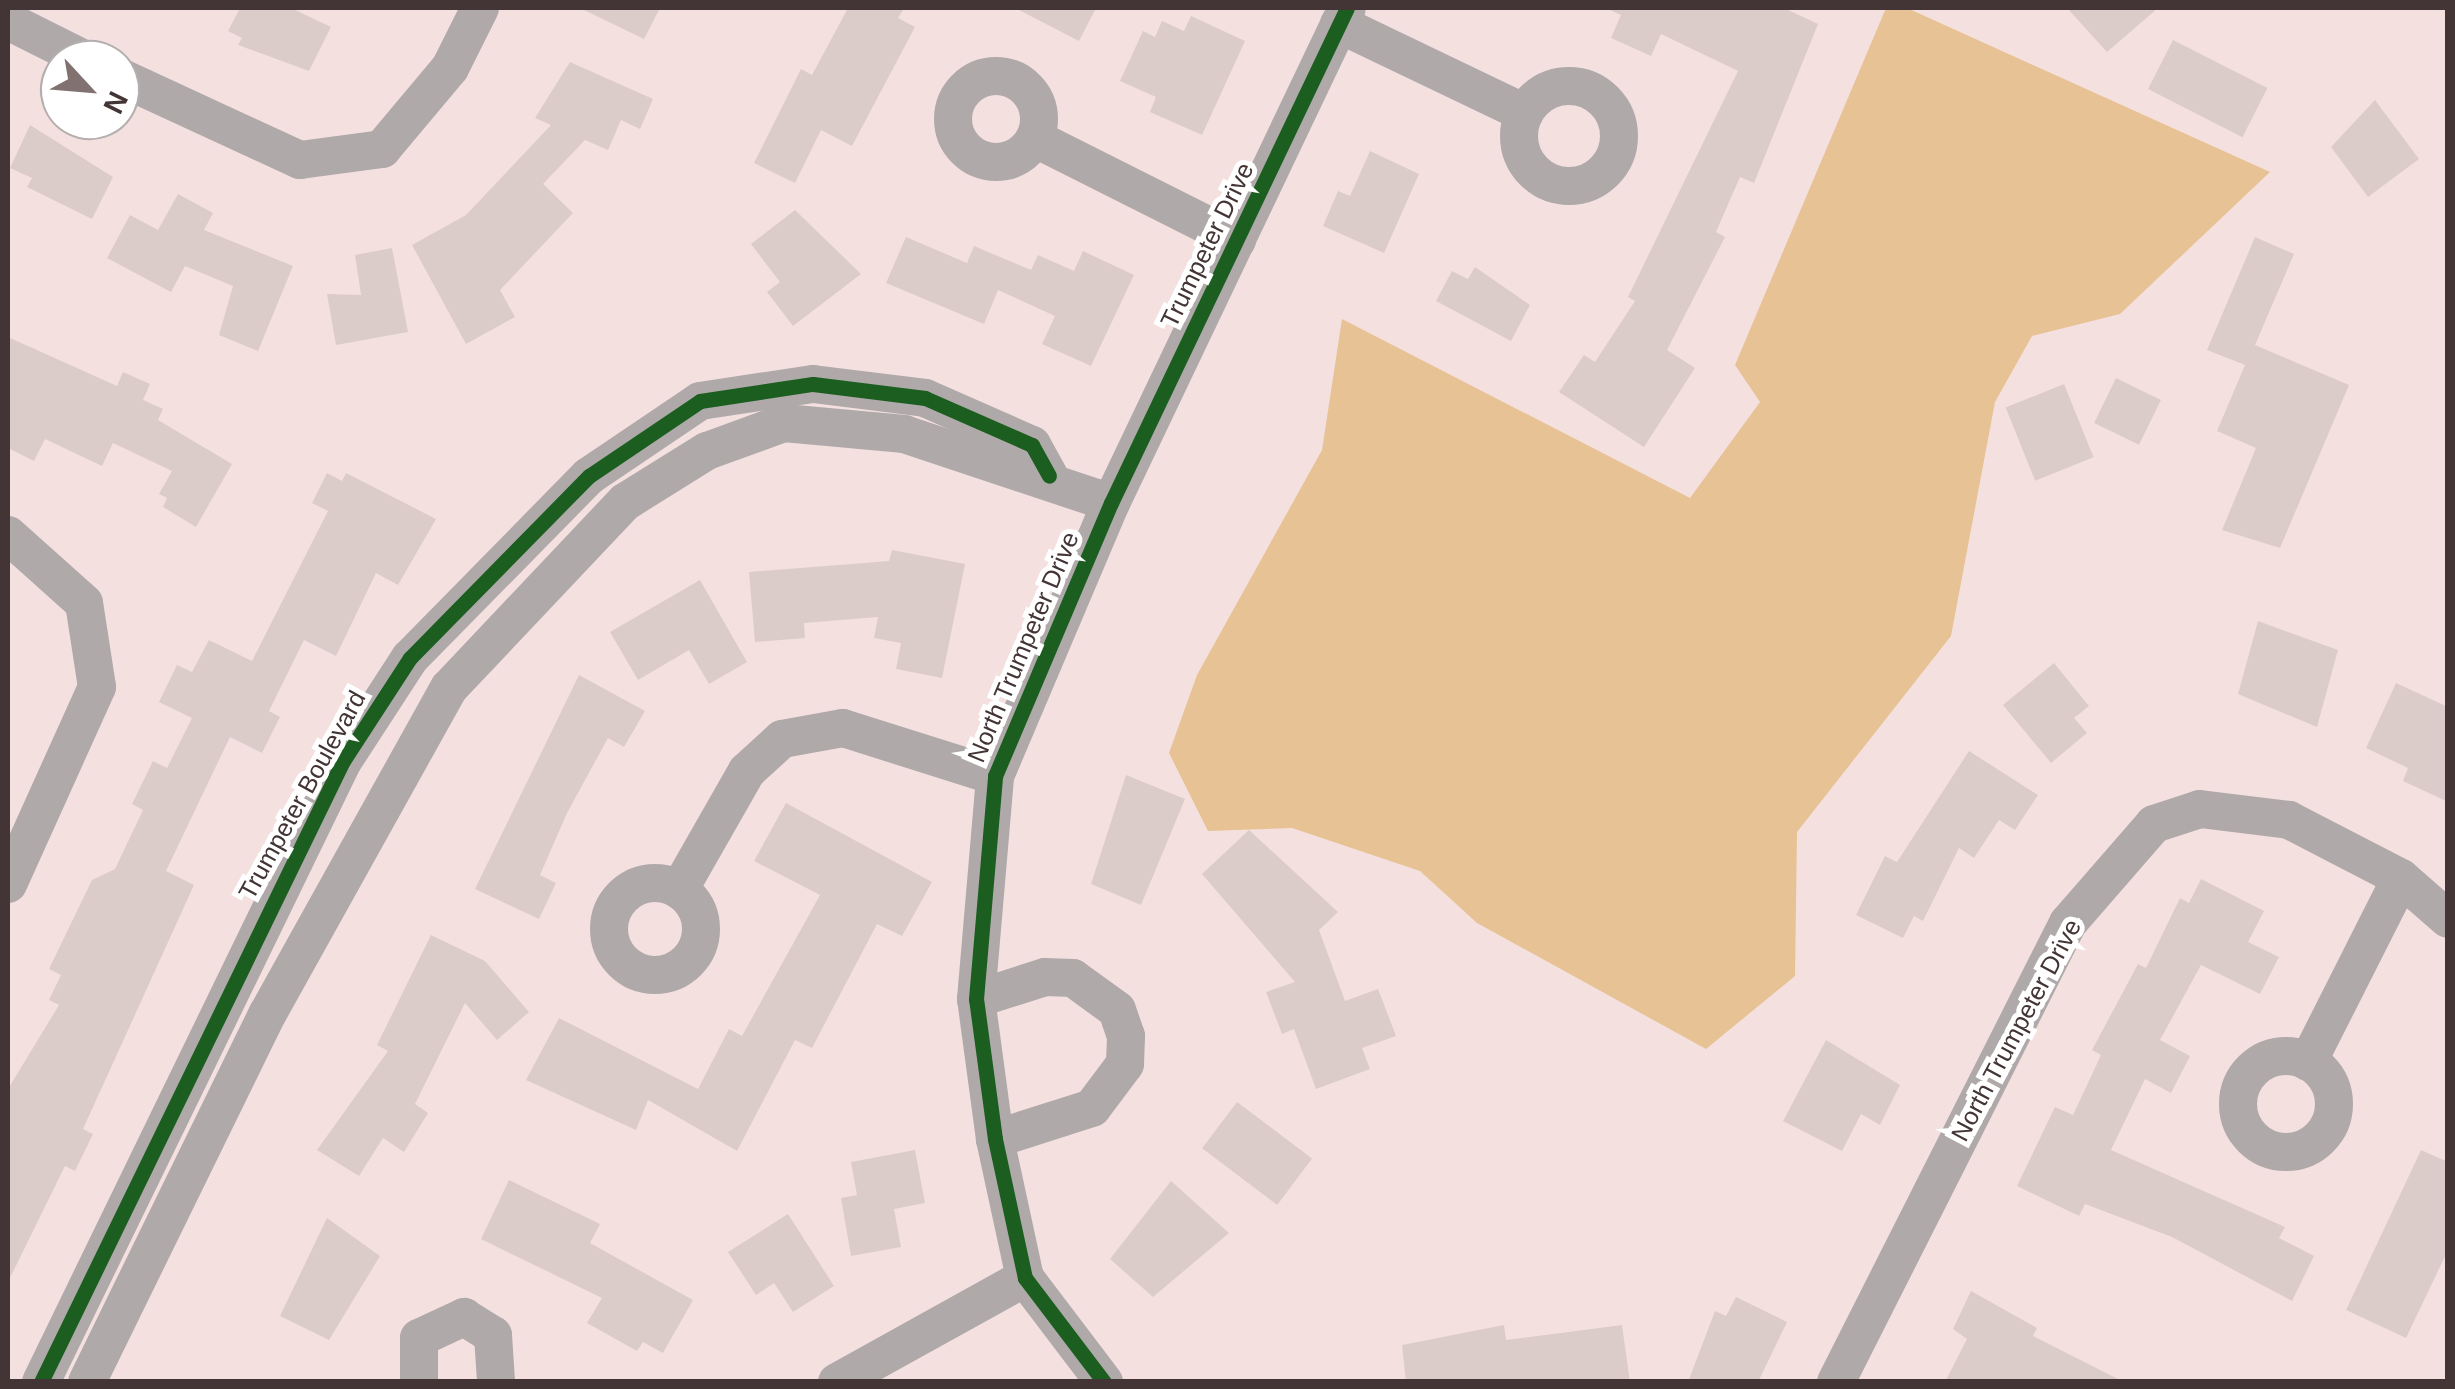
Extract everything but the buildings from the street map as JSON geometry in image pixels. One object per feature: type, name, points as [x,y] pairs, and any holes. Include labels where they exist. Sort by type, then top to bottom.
[{"type":"street","points":[[140,86],[300,160],[382,148],[450,68],[480,8]]},
{"type":"street","name":"Trumpeter Drive","points":[[1111,503],[1343,16],[1525,113]]},
{"type":"street","points":[[8,21],[46,40]]},
{"type":"street","name":"Trumpeter Drive","points":[[1036,139],[1237,240]]},
{"type":"street","name":"Trumpeter Boulevard","points":[[41,1382],[344,761],[410,658],[589,476],[700,402],[813,384],[925,398],[1032,445],[1049,476]]},
{"type":"street","name":"Trumpeter Boulevard","points":[[87,1382],[268,1013],[450,688],[624,502],[708,451],[784,424],[904,434],[1020,478],[1049,476],[1111,503]]},
{"type":"street","name":"North Trumpeter Drive","points":[[1104,1382],[1025,1278],[994,1138],[976,999],[995,776],[1111,503]]},
{"type":"street","points":[[8,535],[84,603],[96,687],[8,884]]},
{"type":"street","points":[[678,890],[747,771],[782,739],[843,728],[995,776]]},
{"type":"street","name":"North Trumpeter Drive","points":[[1836,1382],[2068,924],[2154,824],[2200,808],[2247,809],[2289,820],[2402,878],[2448,919]]},
{"type":"street","points":[[2308,1062],[2402,878]]},
{"type":"street","name":"North Trumpeter Drive","points":[[2402,878],[2448,878]]},
{"type":"street","points":[[976,999],[1045,977],[1073,978],[1107,1000],[1126,1036],[1125,1064],[1092,1108],[994,1138]]},
{"type":"street","points":[[838,1382],[1025,1278]]},
{"type":"street","points":[[419,1382],[419,1338],[464,1317],[493,1335],[496,1382]]},
{"type":"shaded area","points":[[1886,8],[1907,8],[2270,172],[2120,314],[2032,336],[1995,402],[1951,636],[1797,832],[1795,976],[1706,1049],[1477,923],[1420,871],[1292,828],[1208,831],[1169,753],[1197,675],[1322,450],[1342,319],[1690,498],[1760,402],[1735,365]]},
{"type":"cycle path","points":[[1104,1382],[1025,1278],[995,1139],[976,999],[995,776],[1111,503],[1347,8]]},
{"type":"cycle path","points":[[41,1382],[343,761],[410,658],[589,476],[700,401],[813,384],[925,398],[1032,445],[1049,476]]}]
